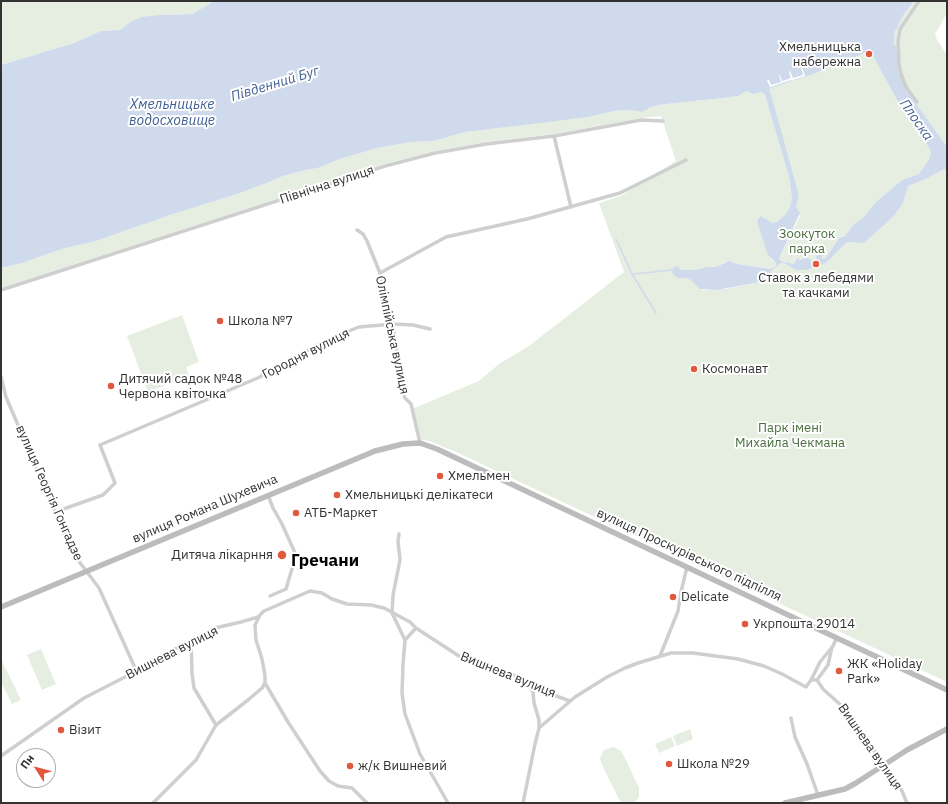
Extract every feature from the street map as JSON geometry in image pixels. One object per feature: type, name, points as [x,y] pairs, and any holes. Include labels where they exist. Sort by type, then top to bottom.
[{"type":"main road","name":"вулиця Романа Шухевича","points":[[1,607],[375,450],[403,444],[420,443]]},
{"type":"main road","name":"вулиця Проскурівського підпілля","points":[[420,443],[437,449],[947,690]]},
{"type":"main road","points":[[784,803],[845,789],[885,764],[947,730]]},
{"type":"street","points":[[916,102],[903,79],[899,64],[898,42],[900,29],[919,1]]},
{"type":"street","name":"Північна вулиця","points":[[1,290],[385,166],[435,153],[486,144],[554,136],[641,120],[663,121]]},
{"type":"street","points":[[554,136],[571,207]]},
{"type":"street","points":[[380,273],[446,237],[571,207],[620,193],[686,160]]},
{"type":"street","name":"Олімпійська вулиця","points":[[357,230],[363,234],[367,241],[380,273],[393,324],[402,390],[405,398],[411,404],[420,443]]},
{"type":"street","points":[[393,324],[430,329]]},
{"type":"street","name":"Городня вулиця","points":[[55,512],[103,496],[115,483],[100,445],[260,377],[266,372],[329,339],[359,327],[393,324]]},
{"type":"street","name":"вулиця Георгія Гонгадзе","points":[[1,377],[6,397],[55,512],[85,571],[98,588],[136,670]]},
{"type":"street","points":[[268,495],[296,555],[286,589],[270,596]]},
{"type":"street","points":[[399,534],[398,541],[400,560],[393,595],[392,613],[405,640],[402,665],[402,693],[405,714],[420,754],[448,803]]},
{"type":"street","points":[[660,656],[678,611],[687,567]]},
{"type":"street","name":"Вишнева вулиця","points":[[1,756],[84,698],[191,640],[215,628],[258,617],[264,611],[310,591],[322,593],[332,599],[347,604],[371,605],[384,608],[410,622],[416,628],[459,656],[514,675],[529,686],[570,701]]},
{"type":"street","points":[[264,611],[258,618],[255,625],[256,640],[262,659],[265,683],[320,771],[338,786],[352,788],[367,803]]},
{"type":"street","points":[[405,640],[416,628]]},
{"type":"street","points":[[817,680],[828,664],[837,637]]},
{"type":"street","points":[[191,640],[194,688],[216,725]]},
{"type":"street","points":[[810,680],[820,662],[833,646]]},
{"type":"street","name":"Вишнева вулиця","points":[[539,728],[570,701],[607,677],[625,668],[671,653],[738,659],[764,666],[806,687],[810,680],[817,680],[823,689],[844,708],[852,718],[854,729],[885,764],[902,791],[907,803]]},
{"type":"street","points":[[153,803],[196,760],[216,725],[262,688],[265,683]]},
{"type":"street","points":[[523,803],[539,728],[539,720],[534,703],[533,692],[529,686]]},
{"type":"street","points":[[791,718],[795,737],[807,764],[818,795]]},
{"type":"green space","points":[[1,1],[214,1],[192,14],[159,15],[130,22],[120,30],[101,31],[74,43],[1,65]]},
{"type":"green space","points":[[914,1],[947,1],[947,13],[935,34],[937,40],[947,55],[947,147],[905,88],[899,70],[896,45],[894,45],[895,29]]},
{"type":"green space","name":"Зоокуток парка","points":[[865,53],[870,53],[873,56],[897,100],[925,141],[931,152],[929,159],[919,174],[902,180],[875,203],[864,217],[853,225],[845,236],[839,238],[826,258],[822,259],[819,254],[812,262],[806,257],[800,260],[797,258],[795,263],[792,264],[781,261],[779,259],[781,254],[800,216],[796,207],[799,195],[770,94],[771,88],[811,75]]},
{"type":"green space","name":"Парк імені Михайла Чекмана","points":[[746,91],[753,94],[762,92],[765,95],[789,177],[792,199],[790,207],[785,215],[777,222],[772,224],[766,221],[764,217],[758,219],[757,222],[771,259],[776,263],[776,266],[771,269],[725,262],[715,267],[706,267],[696,270],[680,270],[678,278],[691,280],[703,290],[726,289],[760,282],[768,279],[772,274],[771,271],[781,263],[791,267],[816,266],[826,263],[848,242],[864,243],[894,216],[903,203],[908,186],[947,169],[947,682],[456,452],[429,441],[419,439],[412,409],[479,381],[499,364],[529,346],[624,272],[599,203],[621,196],[676,161],[661,116],[641,118],[554,134],[486,142],[435,151],[384,164],[1,288],[1,268],[22,263],[62,249],[96,241],[170,215],[237,194],[283,176],[318,168],[340,159],[377,148],[411,142],[434,141],[465,132],[589,117],[614,111],[630,110],[642,112],[658,105],[732,97],[738,96]]},
{"type":"green space","points":[[182,315],[199,362],[186,367],[189,376],[148,392],[127,336]]},
{"type":"green space","points":[[41,649],[56,684],[42,690],[27,655]]},
{"type":"green space","points":[[1,659],[21,700],[12,704],[1,682]]},
{"type":"green space","points":[[690,729],[693,739],[677,746],[673,736]]},
{"type":"green space","points":[[671,737],[675,746],[659,753],[655,744]]},
{"type":"green space","points":[[613,747],[620,750],[623,754],[639,788],[639,797],[634,803],[623,803],[620,801],[601,763],[600,758],[604,750]]},
{"type":"water","name":"Хмельницьке водосховище","points":[[214,1],[914,1],[902,17],[895,30],[894,45],[896,45],[899,70],[905,88],[947,147],[947,169],[908,186],[903,203],[894,216],[864,243],[848,242],[826,263],[806,270],[796,270],[784,263],[781,263],[771,271],[772,276],[770,278],[760,282],[717,290],[700,289],[691,280],[678,278],[675,276],[672,273],[674,267],[678,266],[680,270],[696,270],[706,267],[715,267],[729,261],[737,264],[771,269],[776,266],[776,263],[768,255],[757,222],[761,216],[772,223],[777,222],[785,215],[790,207],[792,199],[789,177],[765,95],[762,92],[753,94],[746,91],[738,96],[732,97],[658,105],[642,112],[630,110],[614,111],[589,117],[465,132],[434,141],[411,142],[377,148],[340,159],[318,168],[283,176],[237,194],[170,215],[96,241],[62,249],[22,263],[1,268],[1,65],[74,43],[101,31],[120,30],[130,22],[142,17],[192,14]],"holes":[[[865,53],[870,53],[897,100],[925,141],[931,152],[929,159],[919,174],[902,180],[875,203],[864,217],[853,225],[845,236],[839,238],[826,258],[822,259],[822,255],[819,254],[812,262],[806,257],[800,260],[797,258],[795,263],[792,264],[781,261],[779,259],[800,213],[796,207],[799,195],[770,91],[771,88],[811,75]]]},
{"type":"pier","points":[[801,67],[805,76],[770,87],[767,80],[769,80],[771,85],[781,82],[779,75],[782,81],[791,78],[790,71],[793,78],[803,75]]},
{"type":"waterway","points":[[616,239],[632,274],[673,270]]},
{"type":"waterway","points":[[632,274],[656,313]]},
{"type":"place","name":"Хмельницька набережна","points":[[869,54]]},
{"type":"place","name":"Ставок з лебедями та качками","points":[[816,264]]},
{"type":"place","name":"Школа №7","points":[[220,321]]},
{"type":"place","name":"Космонавт","points":[[694,369]]},
{"type":"place","name":"Дитячий садок №48 Червона квіточка","points":[[111,386]]},
{"type":"place","name":"Хмельмен","points":[[440,476]]},
{"type":"place","name":"Хмельницькі делікатеси","points":[[337,495]]},
{"type":"place","name":"АТБ-Маркет","points":[[296,513]]},
{"type":"place","name":"Дитяча лікарння","points":[[282,555]]},
{"type":"place","name":"Delicate","points":[[673,597]]},
{"type":"place","name":"Укрпошта 29014","points":[[745,624]]},
{"type":"place","name":"ЖК «Holiday Park»","points":[[839,671]]},
{"type":"place","name":"Візит","points":[[61,730]]},
{"type":"place","name":"Школа №29","points":[[669,764]]},
{"type":"place","name":"ж/к Вишневий","points":[[350,766]]},
{"type":"district","name":"Гречани","points":[[325,561]]},
{"type":"water label","name":"Південний Буг","points":[[275,84]]},
{"type":"water label","name":"Плоска","points":[[916,120]]}]
